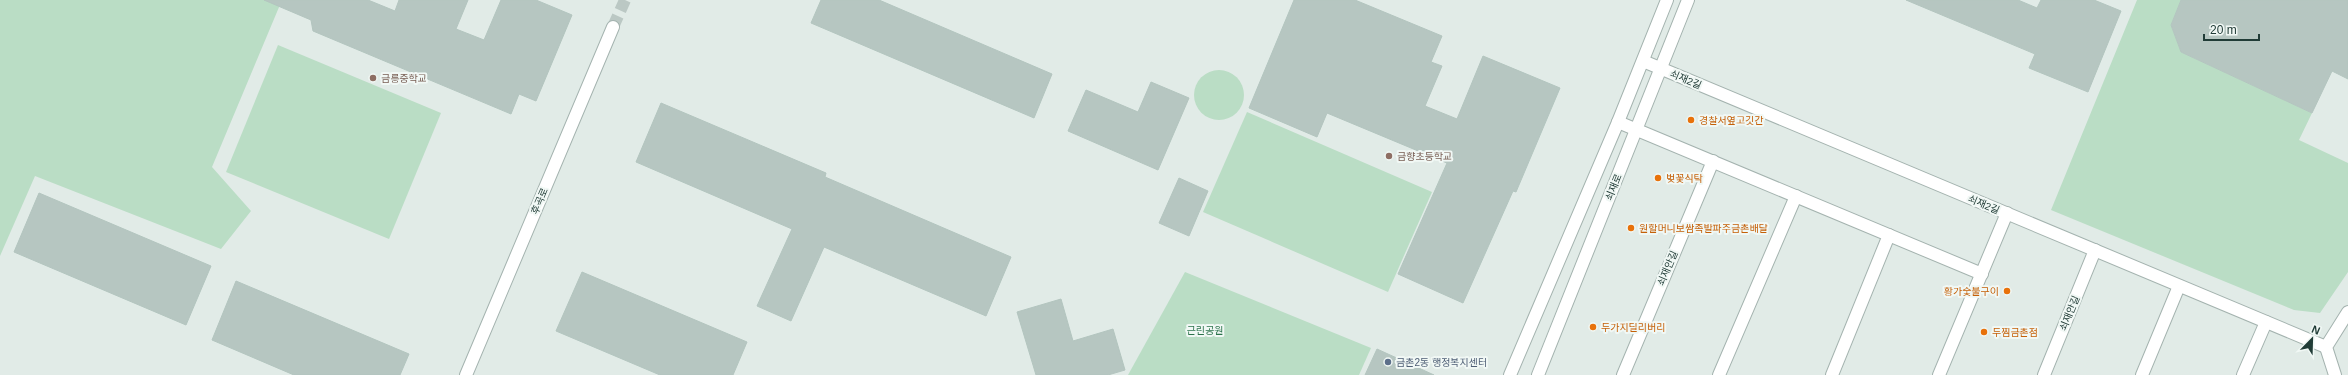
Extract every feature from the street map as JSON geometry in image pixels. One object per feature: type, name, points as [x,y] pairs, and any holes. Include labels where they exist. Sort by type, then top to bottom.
[{"type":"street","points":[[1510,375],[1618,122],[1667,0]]},
{"type":"street","name":"쇠재로","points":[[1538,375],[1688,0]]},
{"type":"street","name":"후곡로","points":[[466,375],[613,27]]},
{"type":"street","name":"쇠재2길","points":[[1643,61],[2326,347]]},
{"type":"street","points":[[1618,122],[1982,274]]},
{"type":"street","name":"쇠재안길","points":[[1622,375],[1713,161]]},
{"type":"street","points":[[1719,375],[1796,196]]},
{"type":"street","points":[[1939,375],[2007,213]]},
{"type":"street","points":[[1832,375],[1889,235]]},
{"type":"street","name":"쇠재안길","points":[[2044,375],[2095,250]]},
{"type":"street","points":[[2142,375],[2179,286]]},
{"type":"street","points":[[2335,375],[2326,347],[2348,312]]},
{"type":"street","points":[[2244,375],[2266,322]]},
{"type":"green space","points":[[0,0],[282,0],[212,167],[251,211],[221,249],[35,176],[0,256]]},
{"type":"green space","points":[[2137,0],[2181,0],[2171,25],[2181,52],[2312,113],[2299,140],[2348,163],[2348,272],[2320,313],[2294,310],[2051,210]]},
{"type":"green space","points":[[278,45],[441,113],[389,239],[226,172]]},
{"type":"green space","points":[[1219,70],[1233,74],[1240,81],[1244,95],[1240,109],[1233,116],[1219,120],[1205,116],[1198,109],[1194,95],[1198,81],[1205,74]]},
{"type":"green space","points":[[1247,112],[1432,192],[1388,292],[1203,212]]},
{"type":"green space","name":"근린공원","points":[[1185,272],[1371,348],[1359,375],[1128,375]]},
{"type":"building","points":[[264,0],[368,0],[395,11],[399,0],[468,0],[456,29],[484,40],[501,0],[536,0],[572,15],[536,101],[519,94],[511,114],[313,31],[311,20]]},
{"type":"building","points":[[821,0],[879,0],[1052,74],[1034,118],[811,23]]},
{"type":"building","points":[[1294,0],[1355,0],[1442,36],[1431,62],[1442,66],[1425,106],[1457,119],[1483,56],[1560,88],[1516,192],[1513,191],[1463,303],[1398,274],[1447,163],[1327,113],[1317,137],[1249,108]]},
{"type":"building","points":[[1906,0],[2018,0],[2037,8],[2041,0],[2094,0],[2121,11],[2088,92],[2029,68],[2035,54]]},
{"type":"building","points":[[2181,0],[2348,0],[2348,79],[2332,71],[2312,113],[2181,52],[2171,25]]},
{"type":"building","points":[[1151,82],[1189,98],[1158,170],[1068,131],[1086,90],[1138,112]]},
{"type":"building","points":[[661,103],[826,173],[825,177],[1011,257],[986,316],[824,247],[791,321],[757,306],[792,229],[636,162]]},
{"type":"building","points":[[1179,178],[1208,191],[1189,236],[1159,223]]},
{"type":"building","points":[[39,193],[211,266],[186,325],[14,252]]},
{"type":"building","points":[[582,272],[747,342],[733,375],[660,375],[556,331]]},
{"type":"building","points":[[236,281],[409,354],[400,375],[294,375],[212,340]]},
{"type":"building","points":[[1061,299],[1073,341],[1113,329],[1125,370],[1108,375],[1036,375],[1017,312]]},
{"type":"building","name":"금촌2동 행정복지센터","points":[[1377,349],[1434,375],[1365,375]]},
{"type":"tunnel","points":[[613,27],[625,0]]},
{"type":"place","name":"금릉중학교","points":[[373,78]]},
{"type":"place","name":"경찰서옆고깃간","points":[[1691,120]]},
{"type":"place","name":"금향초등학교","points":[[1389,156]]},
{"type":"place","name":"벚꽃식탁","points":[[1658,178]]},
{"type":"place","name":"원할머니보쌈족발파주금촌배달","points":[[1631,228]]},
{"type":"place","name":"황가숯불구이","points":[[2007,291]]},
{"type":"place","name":"두가지딜리버리","points":[[1593,327]]},
{"type":"place","name":"두찜금촌점","points":[[1984,332]]},
{"type":"place","name":"금촌2동 행정복지센터","points":[[1388,362]]}]
